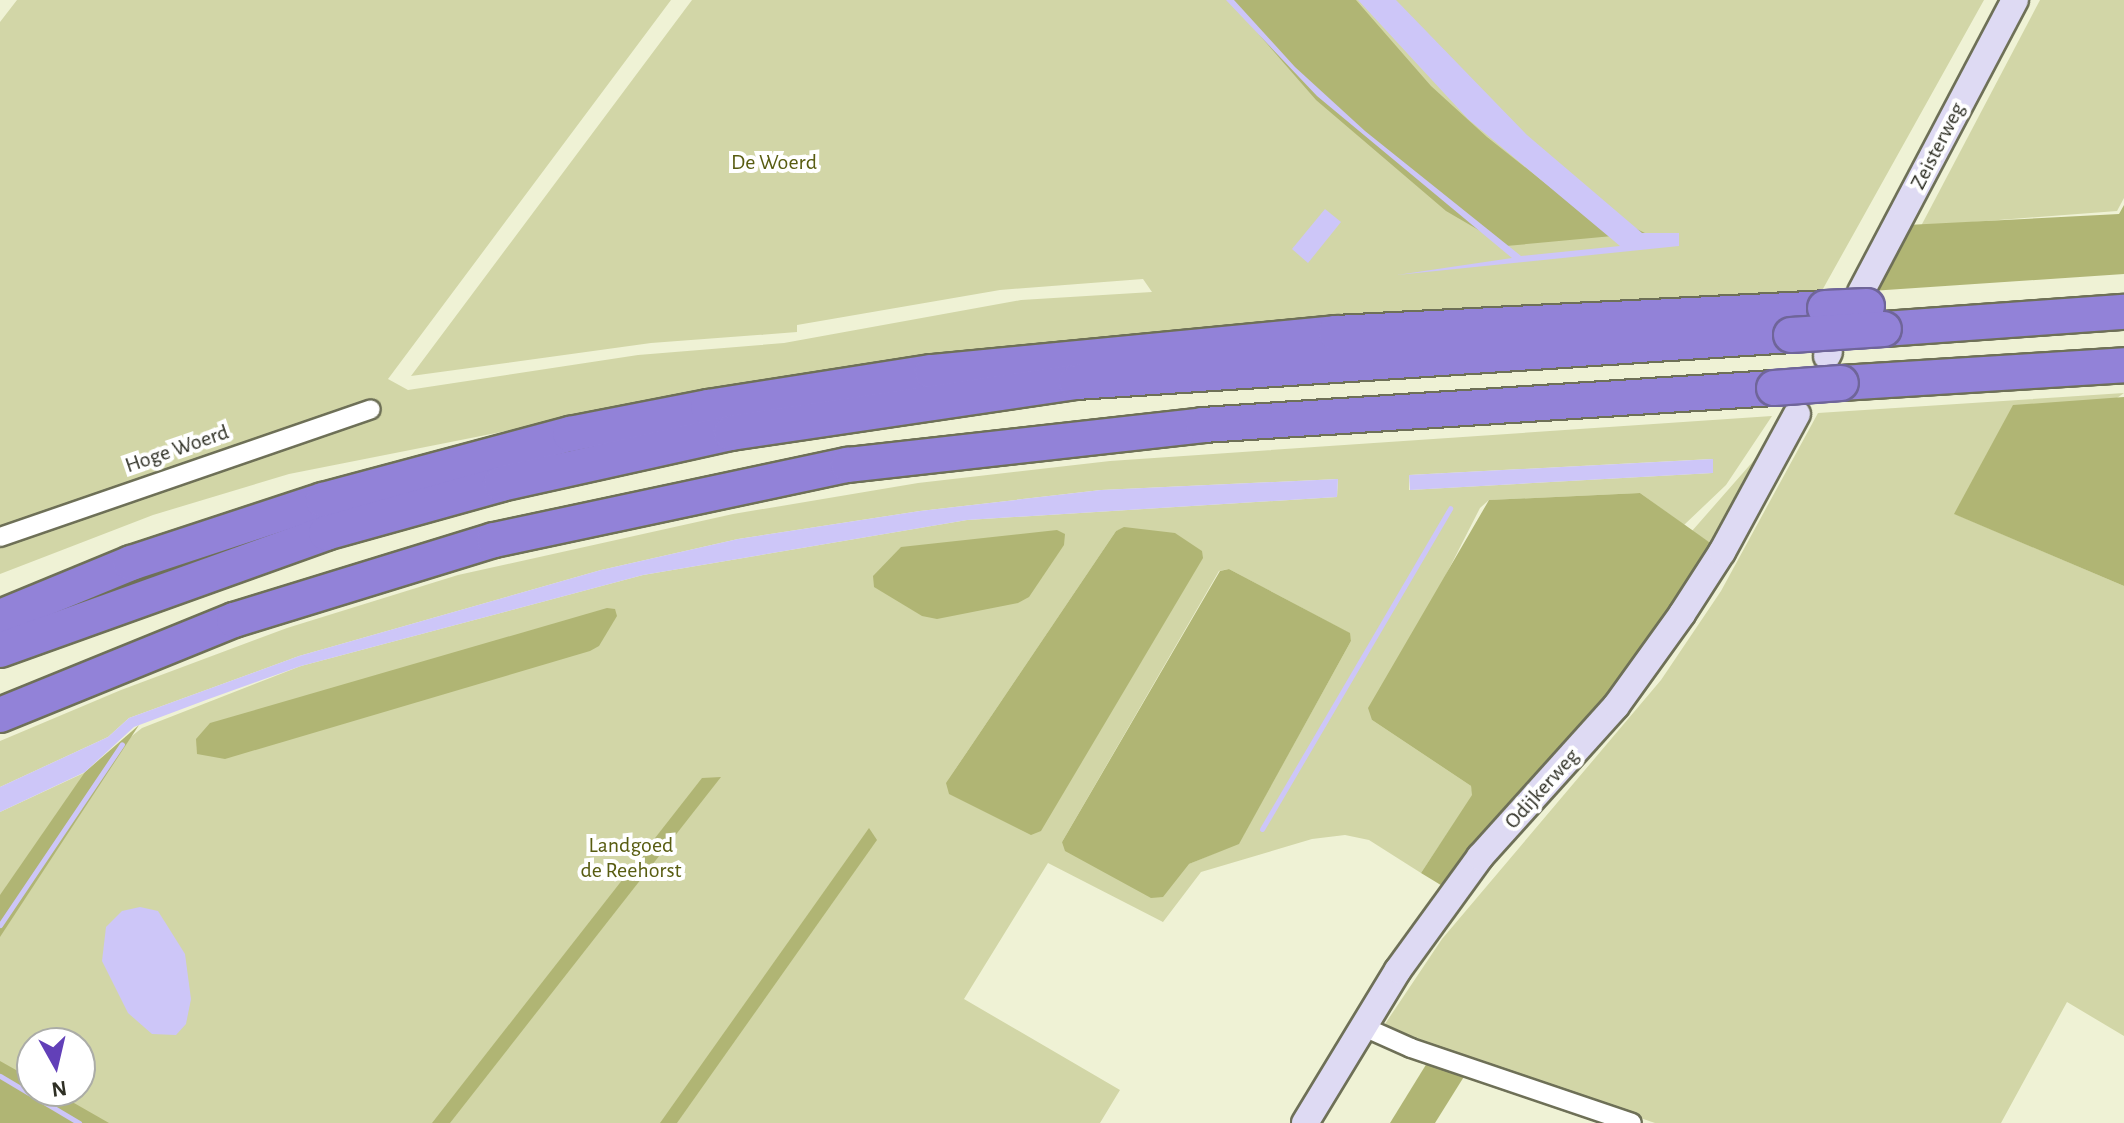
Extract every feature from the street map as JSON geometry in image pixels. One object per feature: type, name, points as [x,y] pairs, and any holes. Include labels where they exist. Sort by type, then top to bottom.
[{"type":"highway","points":[[0,617],[225,531],[570,434],[932,372],[1390,345],[1825,308],[1871,309],[1941,324],[2124,312]]},
{"type":"highway","points":[[1390,345],[1791,335],[1871,309]]},
{"type":"highway","points":[[0,650],[258,554],[622,455],[878,409],[1336,348]]},
{"type":"highway","points":[[0,715],[136,656],[262,611],[494,540],[663,500],[958,449],[1394,411],[1774,388],[1832,364],[2124,365]]},
{"type":"street","name":"Zeisterweg","points":[[1871,309],[2015,0]]},
{"type":"street","name":"Hoge Woerd","points":[[0,537],[371,409]]},
{"type":"street","name":"Odijkerweg","points":[[1305,1123],[1398,970],[1480,857],[1624,695],[1722,552],[1797,414]]},
{"type":"street","points":[[1364,1027],[1411,1048],[1632,1123]]},
{"type":"green space","name":"De Woerd","points":[[17,0],[671,0],[388,379],[408,390],[638,355],[784,343],[1021,300],[1152,292],[1143,279],[1000,290],[797,325],[797,332],[651,343],[411,376],[692,0],[1984,0],[1819,296],[657,401],[289,474],[153,515],[0,574],[0,22]]},
{"type":"green space","points":[[1229,0],[1356,0],[1431,86],[1487,137],[1550,187],[1645,233],[1506,246],[1446,211],[1316,100]]},
{"type":"green space","points":[[2040,0],[2124,0],[2124,198],[2117,211],[1921,226]]},
{"type":"green space","points":[[2124,205],[2124,274],[1871,291],[1907,225],[2119,214]]},
{"type":"green space","points":[[2124,393],[1955,514],[2124,586],[2124,1036],[2067,1002],[2001,1123],[1655,1123],[1433,1047],[1385,1024],[1442,939],[1661,680],[1721,591],[1818,413]]},
{"type":"green space","points":[[2124,397],[2124,586],[1954,514],[2013,405]]},
{"type":"green space","points":[[1782,415],[1787,415],[1716,547],[1692,531],[1756,458]]},
{"type":"green space","name":"Landgoed de Reehorst","points":[[1772,416],[1726,485],[1684,525],[1640,493],[1489,500],[1480,508],[1372,720],[1471,786],[1473,795],[1421,873],[1369,840],[1345,835],[1312,839],[1201,872],[1163,922],[1048,863],[964,999],[1120,1090],[1100,1123],[0,1123],[0,812],[86,772],[142,728],[301,666],[643,575],[967,520],[1337,497],[1338,479],[1101,490],[920,511],[738,539],[601,570],[299,656],[129,718],[108,737],[0,787],[0,741],[121,690],[287,628],[458,575],[733,514],[918,483],[1110,461]],"holes":[[[1712,459],[1712,473],[1409,490],[1409,475]],[[1124,528],[946,783],[1116,531]],[[1229,569],[1349,633],[1351,641],[1239,843],[1189,864],[1062,842],[1219,571]]]},
{"type":"green space","points":[[1640,493],[1716,547],[1660,637],[1449,890],[1421,873],[1472,795],[1471,786],[1372,720],[1368,708],[1489,500]]},
{"type":"green space","points":[[1124,527],[1175,533],[1202,551],[1203,558],[1041,831],[1031,835],[949,794],[946,783],[1116,531]]},
{"type":"green space","points":[[1057,530],[1065,534],[1064,545],[1029,597],[1018,603],[937,619],[922,616],[874,587],[873,576],[901,547]]},
{"type":"green space","points":[[1229,569],[1350,633],[1351,641],[1239,844],[1189,864],[1163,897],[1151,898],[1065,851],[1062,842],[1220,571]]},
{"type":"green space","points":[[607,608],[615,609],[617,616],[599,646],[590,651],[225,759],[197,754],[196,739],[210,723]]},
{"type":"green space","points":[[139,725],[0,937],[0,895],[85,772]]},
{"type":"green space","points":[[721,777],[450,1123],[432,1123],[702,778]]},
{"type":"green space","points":[[869,828],[877,840],[677,1123],[660,1123]]},
{"type":"green space","points":[[0,1061],[16,1070],[16,1107],[81,1107],[109,1123],[0,1123]]},
{"type":"green space","points":[[1427,1063],[1465,1075],[1435,1123],[1390,1123]]},
{"type":"shaded area","points":[[1226,0],[1234,0],[1295,67],[1365,131],[1521,256],[1620,246],[1468,119],[1358,0],[1396,0],[1527,135],[1642,233],[1679,233],[1679,246],[1397,275],[1512,258],[1317,96]]},
{"type":"shaded area","points":[[1325,209],[1341,222],[1308,263],[1292,249]]},
{"type":"shaded area","points":[[1713,459],[1713,473],[1410,490],[1409,475]]},
{"type":"shaded area","points":[[1338,479],[1337,497],[967,520],[643,575],[301,666],[206,700],[134,727],[85,772],[0,812],[0,787],[108,737],[129,718],[299,656],[601,570],[738,539],[920,511],[1101,490]]},
{"type":"shaded area","points":[[140,907],[158,911],[185,954],[191,999],[186,1024],[176,1035],[152,1034],[128,1013],[102,961],[106,927],[122,911]]},
{"type":"waterway","points":[[1262,829],[1450,508]]},
{"type":"waterway","points":[[0,925],[122,744]]},
{"type":"waterway","points":[[0,1076],[79,1123]]}]
